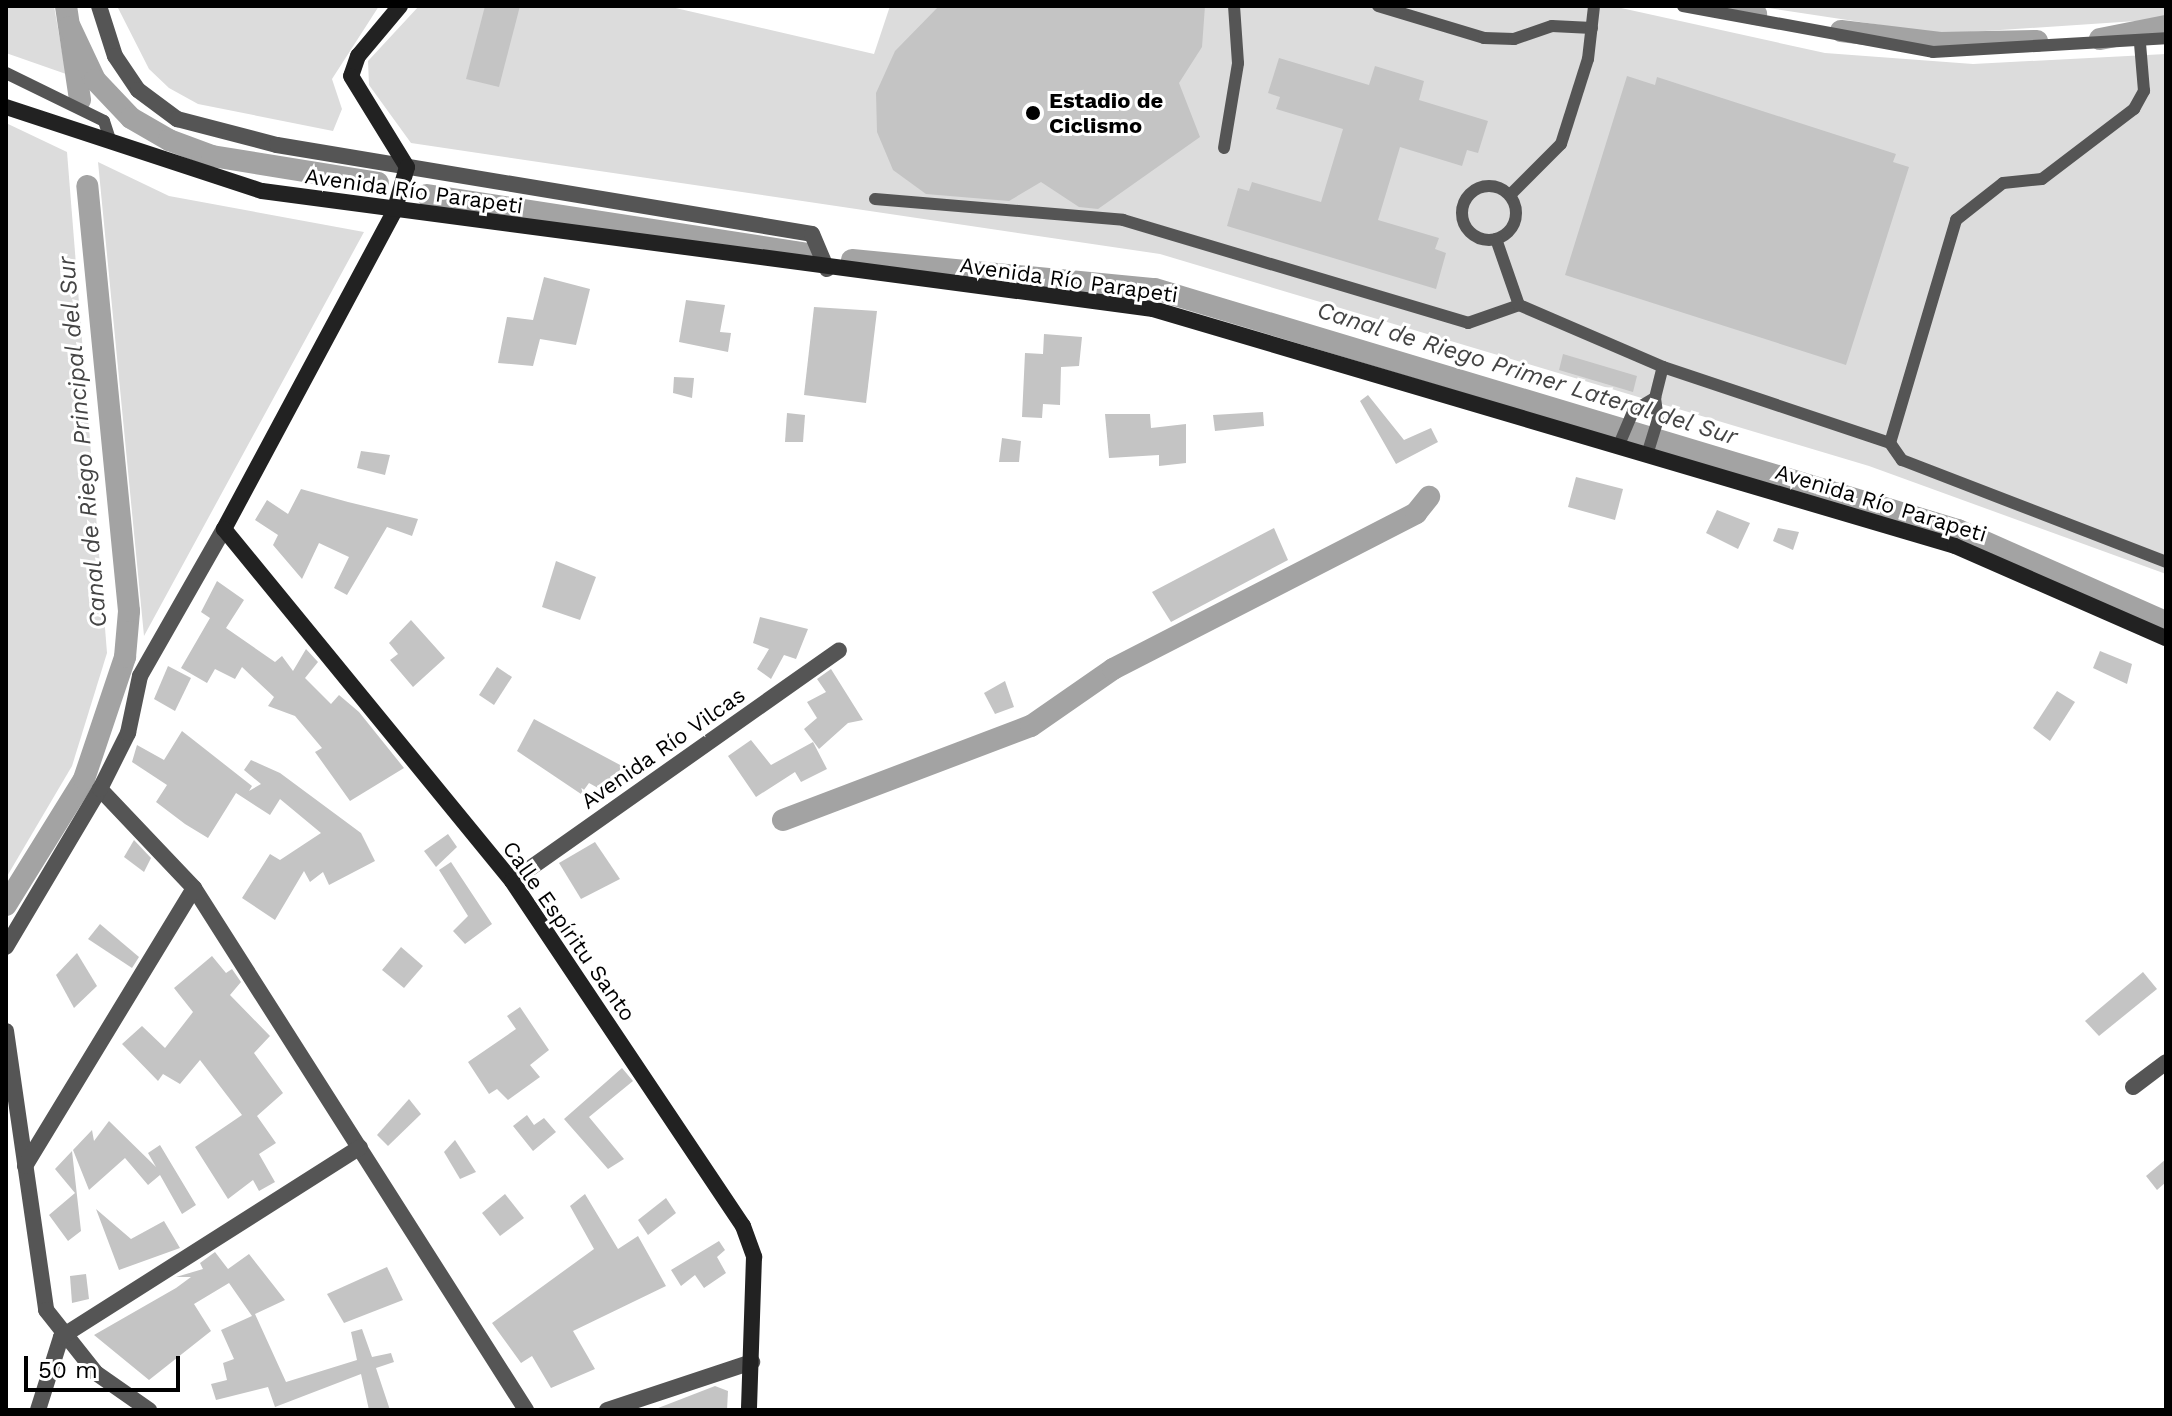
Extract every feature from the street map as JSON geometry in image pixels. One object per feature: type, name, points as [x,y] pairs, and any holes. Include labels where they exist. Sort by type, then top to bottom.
[{"type":"street","name":"Avenida Río Parapeti","points":[[99,6],[115,56],[138,90],[177,119],[277,145],[812,234],[827,269]]},
{"type":"street","points":[[6,947],[100,789],[128,733],[140,676],[224,529],[394,212],[407,167],[351,76],[358,56],[400,6]]},
{"type":"street","name":"Avenida Río Parapeti","points":[[6,107],[262,191],[394,212],[1153,309],[1955,546],[2166,638]]},
{"type":"street","name":"Calle Espíritu Santo","points":[[224,529],[512,881],[743,1226],[754,1257],[749,1410]]},
{"type":"street","name":"Avenida Río Vilcas","points":[[512,881],[839,650]]},
{"type":"street","points":[[100,789],[194,888],[526,1410]]},
{"type":"street","points":[[25,1166],[194,888]]},
{"type":"street","points":[[6,1031],[46,1310],[61,1337],[149,1410]]},
{"type":"street","points":[[2133,1087],[2166,1062]]},
{"type":"street","points":[[38,1410],[61,1337],[360,1147]]},
{"type":"street","points":[[607,1410],[752,1362]]},
{"type":"lane","points":[[1224,148],[1238,63],[1234,6]]},
{"type":"lane","points":[[1378,6],[1484,38],[1514,39],[1552,26],[1592,28]]},
{"type":"lane","points":[[1510,195],[1561,144],[1592,28],[1594,6]]},
{"type":"lane","points":[[1683,6],[1933,52],[2140,43],[2166,38]]},
{"type":"lane","points":[[1890,443],[1956,220],[2003,183],[2042,179],[2134,109],[2144,91],[2140,43]]},
{"type":"lane","points":[[6,73],[104,121],[111,143]]},
{"type":"lane","points":[[1496,239],[1467,229],[1463,202],[1485,185],[1510,195]]},
{"type":"lane","points":[[1496,239],[1514,222],[1510,195]]},
{"type":"lane","points":[[875,199],[1123,220],[1468,323],[1519,305],[1663,367],[1890,443],[1902,460],[2166,562]]},
{"type":"lane","points":[[1496,239],[1519,305]]},
{"type":"lane","points":[[1647,455],[1658,419],[1655,398],[1663,367]]},
{"type":"lane","points":[[1618,447],[1633,411],[1655,398]]},
{"type":"shaded area","points":[[6,6],[54,6],[66,74],[6,53]]},
{"type":"shaded area","points":[[117,6],[379,6],[332,79],[342,109],[333,131],[198,104],[169,88],[149,69]]},
{"type":"shaded area","points":[[419,6],[667,6],[874,54],[890,6],[1612,6],[1825,53],[1973,64],[2166,54],[2166,574],[1869,466],[1160,254],[411,143],[369,85],[368,61]]},
{"type":"shaded area","points":[[1755,6],[2166,6],[2166,19],[1940,34]]},
{"type":"shaded area","points":[[6,123],[67,152],[107,653],[72,766],[6,878]]},
{"type":"shaded area","points":[[98,162],[169,196],[364,232],[144,636]]},
{"type":"building","points":[[485,6],[520,6],[499,87],[466,79]]},
{"type":"building","name":"Estadio de Ciclismo","points":[[939,6],[1205,6],[1202,47],[1179,83],[1200,137],[1098,209],[1079,207],[1041,182],[1009,201],[926,194],[893,170],[877,132],[876,93],[895,51]]},
{"type":"building","points":[[1279,58],[1369,85],[1375,66],[1424,81],[1419,100],[1488,121],[1478,153],[1467,150],[1462,166],[1400,147],[1378,220],[1439,238],[1435,249],[1446,253],[1436,289],[1227,226],[1238,188],[1249,191],[1252,182],[1321,202],[1343,129],[1276,109],[1280,97],[1268,93]]},
{"type":"building","points":[[1627,76],[1655,85],[1657,77],[1896,154],[1893,162],[1909,167],[1846,365],[1565,275]]},
{"type":"building","points":[[544,277],[590,289],[576,345],[540,339],[533,366],[498,363],[507,317],[533,320]]},
{"type":"building","points":[[686,300],[725,305],[720,332],[731,333],[728,352],[679,342]]},
{"type":"building","points":[[814,307],[877,311],[866,403],[804,395]]},
{"type":"building","points":[[1044,334],[1082,337],[1079,366],[1061,367],[1060,405],[1043,404],[1042,418],[1022,417],[1025,353],[1043,354]]},
{"type":"building","points":[[1563,354],[1637,376],[1633,392],[1559,370]]},
{"type":"building","points":[[674,377],[694,378],[692,398],[673,393]]},
{"type":"building","points":[[1368,395],[1404,440],[1431,428],[1438,442],[1396,464],[1360,401]]},
{"type":"building","points":[[1263,412],[1264,426],[1215,431],[1213,415]]},
{"type":"building","points":[[787,413],[805,415],[803,442],[785,442]]},
{"type":"building","points":[[1105,414],[1150,414],[1151,428],[1186,424],[1186,463],[1159,466],[1159,455],[1109,458]]},
{"type":"building","points":[[1002,438],[1021,441],[1019,462],[999,462]]},
{"type":"building","points":[[361,451],[390,455],[385,475],[357,468]]},
{"type":"building","points":[[1576,477],[1623,489],[1615,520],[1568,507]]},
{"type":"building","points":[[301,489],[418,519],[412,536],[387,527],[347,595],[334,588],[349,557],[319,543],[302,579],[273,545],[278,535],[255,520],[267,500],[288,514]]},
{"type":"building","points":[[1717,510],[1750,523],[1738,549],[1706,533]]},
{"type":"building","points":[[1274,528],[1288,560],[1171,622],[1152,592]]},
{"type":"building","points":[[1778,528],[1799,532],[1793,550],[1773,541]]},
{"type":"building","points":[[556,561],[596,577],[580,620],[542,607]]},
{"type":"building","points":[[217,581],[244,600],[226,628],[275,662],[282,656],[293,671],[306,649],[318,662],[305,678],[331,704],[339,695],[359,712],[404,768],[350,801],[315,752],[322,748],[295,716],[268,706],[274,697],[242,667],[235,679],[215,669],[207,683],[181,668],[210,618],[201,612]]},
{"type":"building","points":[[760,617],[808,629],[796,659],[784,655],[771,679],[757,669],[769,649],[753,643]]},
{"type":"building","points":[[411,620],[445,658],[413,687],[390,660],[398,654],[389,643]]},
{"type":"building","points":[[2100,651],[2132,664],[2127,684],[2093,668]]},
{"type":"building","points":[[168,666],[191,678],[175,711],[154,699]]},
{"type":"building","points":[[497,667],[512,677],[494,705],[479,695]]},
{"type":"building","points":[[831,669],[863,720],[848,723],[819,749],[804,729],[817,718],[807,702],[826,692],[817,679]]},
{"type":"building","points":[[1005,681],[1014,707],[995,714],[984,693]]},
{"type":"building","points":[[2057,691],[2075,702],[2050,741],[2033,728]]},
{"type":"building","points":[[534,719],[622,766],[607,793],[589,783],[581,794],[517,751]]},
{"type":"building","points":[[182,731],[252,786],[249,791],[261,784],[244,770],[251,760],[280,773],[361,833],[375,861],[329,885],[323,872],[310,882],[304,871],[275,920],[242,898],[270,854],[280,860],[321,833],[280,799],[270,815],[236,793],[208,838],[185,824],[156,802],[167,785],[132,762],[137,745],[164,760]]},
{"type":"building","points":[[751,740],[771,765],[813,742],[827,769],[801,782],[795,772],[756,797],[728,756]]},
{"type":"building","points":[[448,834],[457,847],[436,867],[424,851]]},
{"type":"building","points":[[134,840],[151,858],[144,872],[124,857]]},
{"type":"building","points":[[595,842],[620,879],[581,899],[559,863]]},
{"type":"building","points":[[451,862],[492,924],[465,944],[453,931],[468,916],[439,870]]},
{"type":"building","points":[[100,924],[139,957],[132,968],[88,939]]},
{"type":"building","points":[[401,947],[423,966],[404,988],[382,970]]},
{"type":"building","points":[[77,953],[97,986],[74,1008],[56,975]]},
{"type":"building","points":[[212,956],[226,973],[232,969],[241,982],[230,995],[270,1036],[254,1053],[283,1093],[257,1116],[276,1143],[259,1154],[275,1182],[259,1191],[253,1180],[228,1199],[195,1147],[242,1115],[200,1060],[180,1084],[163,1074],[158,1081],[122,1044],[142,1026],[165,1048],[193,1012],[174,988]]},
{"type":"building","points":[[2143,972],[2157,989],[2099,1036],[2085,1021]]},
{"type":"building","points":[[520,1007],[549,1050],[530,1065],[540,1077],[508,1100],[497,1089],[489,1094],[468,1062],[516,1029],[507,1016]]},
{"type":"building","points":[[622,1068],[633,1081],[589,1117],[624,1159],[608,1169],[564,1119]]},
{"type":"building","points":[[409,1099],[421,1114],[388,1146],[377,1135]]},
{"type":"building","points":[[527,1115],[534,1125],[544,1118],[556,1132],[533,1151],[513,1126]]},
{"type":"building","points":[[109,1121],[156,1167],[148,1153],[160,1145],[196,1205],[182,1214],[160,1175],[148,1185],[125,1158],[89,1190],[73,1150],[92,1130],[94,1141]]},
{"type":"building","points":[[455,1140],[476,1172],[460,1179],[444,1152]]},
{"type":"building","points":[[72,1151],[81,1231],[68,1241],[49,1215],[75,1193],[55,1169]]},
{"type":"building","points":[[2166,1159],[2166,1182],[2157,1190],[2146,1176]]},
{"type":"building","points":[[505,1194],[524,1218],[500,1236],[482,1213]]},
{"type":"building","points":[[585,1194],[618,1249],[638,1236],[666,1286],[573,1331],[595,1369],[551,1388],[532,1356],[521,1363],[492,1323],[594,1249],[570,1206]]},
{"type":"building","points":[[666,1198],[676,1213],[648,1235],[638,1220]]},
{"type":"building","points":[[96,1209],[131,1239],[164,1221],[180,1248],[119,1270]]},
{"type":"building","points":[[719,1241],[725,1250],[717,1257],[726,1273],[704,1288],[695,1275],[681,1286],[671,1270]]},
{"type":"building","points":[[215,1252],[228,1269],[249,1254],[285,1300],[255,1314],[286,1382],[357,1360],[351,1332],[362,1329],[372,1357],[391,1353],[394,1362],[376,1368],[390,1410],[369,1410],[361,1374],[275,1407],[268,1387],[216,1400],[211,1384],[227,1380],[223,1363],[234,1359],[221,1330],[252,1316],[229,1283],[194,1304],[211,1331],[149,1380],[94,1335],[176,1288],[191,1277],[176,1277],[203,1269],[200,1263]]},
{"type":"building","points":[[387,1267],[403,1300],[344,1323],[327,1294]]},
{"type":"building","points":[[86,1274],[89,1299],[72,1303],[70,1276]]},
{"type":"building","points":[[715,1386],[728,1391],[727,1410],[653,1410]]},
{"type":"waterway","name":"Canal de Riego Principal del Sur","points":[[66,6],[80,100]]},
{"type":"waterway","points":[[1718,6],[1756,14]]},
{"type":"waterway","points":[[2100,39],[2166,26]]},
{"type":"waterway","name":"Canal de Riego Primer Lateral del Sur","points":[[70,27],[95,80],[131,118],[169,140],[212,156],[378,183]]},
{"type":"waterway","points":[[1841,31],[1940,43],[2037,41]]},
{"type":"waterway","name":"Canal de Riego Principal del Sur","points":[[6,905],[84,779],[125,657],[129,611],[87,186]]},
{"type":"waterway","name":"Canal de Riego Primer Lateral del Sur","points":[[427,195],[815,255]]},
{"type":"waterway","name":"Canal de Riego Primer Lateral del Sur","points":[[852,260],[1155,289],[1958,530],[2166,622]]},
{"type":"waterway","points":[[783,820],[1031,726],[1113,669],[1416,513],[1429,497]]},
{"type":"place","name":"Estadio de Ciclismo","points":[[1033,113]]}]
